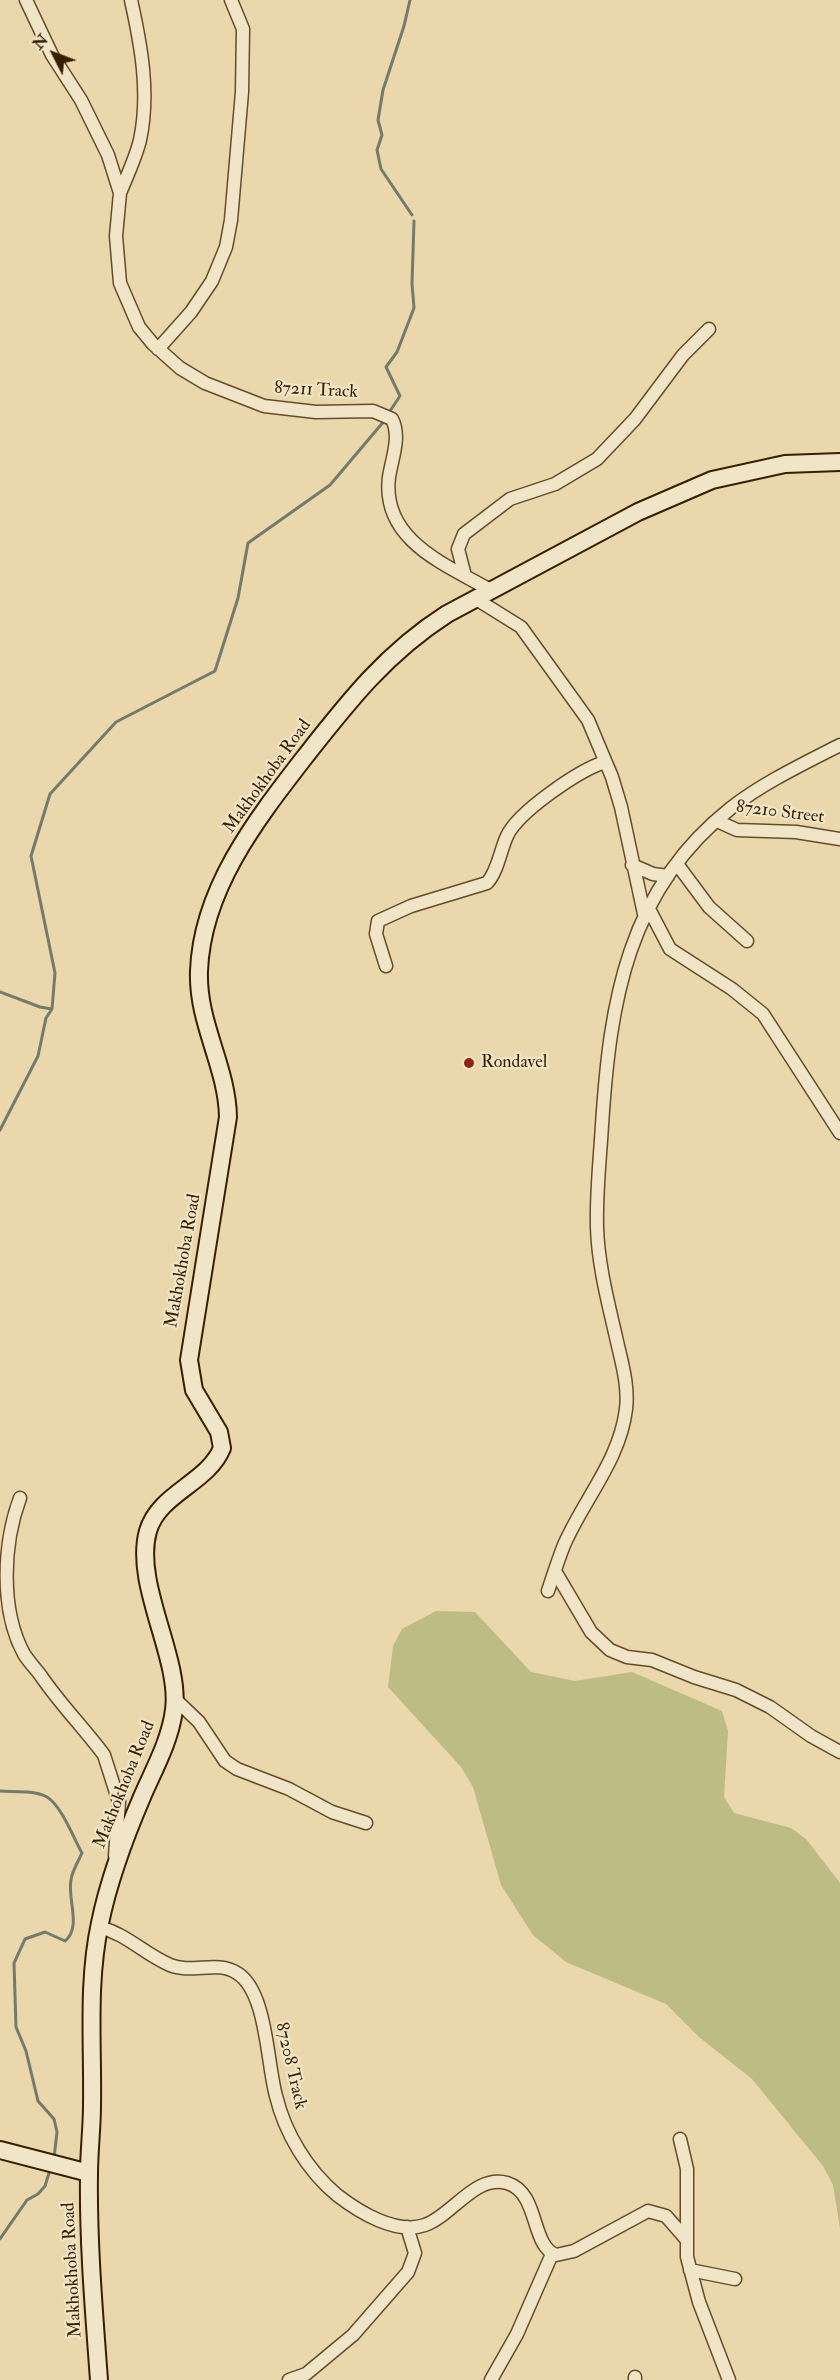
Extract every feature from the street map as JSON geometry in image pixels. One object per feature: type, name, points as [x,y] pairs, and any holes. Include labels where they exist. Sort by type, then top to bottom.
[{"type":"street","name":"87211 Track","points":[[26,0],[52,55],[95,125],[120,193],[116,236],[120,283],[139,327],[158,349],[180,368],[205,383],[264,406],[316,412],[373,411],[388,416],[396,434],[389,503],[397,524],[423,551],[492,591]]},
{"type":"street","points":[[120,193],[140,142],[145,109],[140,42],[131,0]]},
{"type":"street","points":[[158,349],[191,312],[213,281],[226,247],[231,220],[242,92],[243,29],[231,0]]},
{"type":"street","points":[[465,576],[458,549],[464,534],[510,499],[555,484],[597,459],[628,427],[672,369],[709,329]]},
{"type":"street","name":"Makhokhoba Road","points":[[99,2380],[88,2173],[92,2104],[91,2018],[99,1927],[116,1860],[162,1751],[170,1729],[175,1699],[149,1581],[147,1532],[164,1506],[212,1464],[222,1448],[219,1432],[194,1390],[189,1360],[228,1117],[225,1081],[207,1028],[199,994],[200,954],[208,916],[234,859],[267,806],[367,678],[422,630],[638,513],[712,480],[785,464],[840,462]]},
{"type":"street","points":[[476,599],[521,627],[588,720],[612,777],[628,833],[632,865],[646,910],[670,949],[732,989],[763,1014],[840,1133]]},
{"type":"street","points":[[548,1591],[564,1545],[612,1456],[626,1411],[623,1369],[607,1295],[597,1227],[599,1160],[606,1069],[612,1025],[633,937],[646,910],[668,876],[717,820],[747,797],[840,745]]},
{"type":"street","points":[[386,966],[376,934],[378,921],[422,902],[487,883],[507,836],[520,817],[583,770],[605,762]]},
{"type":"street","name":"87210 Street","points":[[717,820],[737,830],[796,832],[840,839]]},
{"type":"street","points":[[677,864],[709,907],[747,941]]},
{"type":"street","points":[[632,865],[653,874],[668,876]]},
{"type":"street","points":[[20,1498],[13,1516],[7,1563],[7,1589],[16,1634],[24,1654],[98,1748],[110,1768],[119,1808],[114,1852],[116,1860]]},
{"type":"street","points":[[555,1571],[591,1632],[610,1650],[627,1657],[652,1660],[694,1677],[736,1690],[770,1707],[840,1752]]},
{"type":"street","points":[[175,1699],[199,1722],[225,1761],[237,1769],[289,1788],[332,1812],[366,1823]]},
{"type":"street","name":"87208 Track","points":[[99,1927],[116,1931],[161,1961],[178,1968],[220,1967],[242,1977],[250,1987],[258,2005],[272,2080],[283,2119],[309,2165],[330,2189],[350,2204],[383,2222],[407,2227]]},
{"type":"street","points":[[680,2139],[687,2169],[689,2215],[686,2239],[690,2270],[729,2380]]},
{"type":"street","points":[[0,2150],[88,2173]]},
{"type":"street","points":[[289,2380],[306,2374],[353,2336],[408,2272],[415,2253],[407,2227],[424,2225],[433,2221],[488,2182],[509,2184],[520,2192],[532,2209],[544,2245],[552,2254],[562,2255],[574,2251],[648,2211],[666,2216],[686,2239]]},
{"type":"street","points":[[491,2380],[518,2334],[552,2254]]},
{"type":"street","points":[[690,2270],[735,2279]]},
{"type":"shaded area","points":[[436,1611],[475,1612],[531,1672],[575,1681],[632,1672],[722,1711],[728,1731],[724,1797],[734,1813],[791,1828],[806,1839],[840,1883],[840,2228],[833,2185],[823,2166],[752,2079],[699,2037],[666,2004],[566,1962],[533,1935],[501,1885],[473,1787],[461,1767],[388,1687],[393,1646],[402,1629]]},
{"type":"waterway","points":[[410,0],[383,90],[378,120],[382,135],[377,150],[381,169],[412,215]]},
{"type":"waterway","points":[[388,414],[400,396],[386,367],[397,352],[414,308],[412,284],[414,221]]},
{"type":"waterway","points":[[0,1130],[38,1056],[46,1018],[52,1009],[55,973],[31,856],[50,794],[116,722],[215,671],[238,598],[248,543],[330,485],[385,420]]},
{"type":"waterway","points":[[0,992],[40,1007],[52,1009]]},
{"type":"waterway","points":[[0,1791],[30,1792],[47,1797],[57,1807],[82,1853],[71,1880],[73,1928],[70,1935],[65,1941],[45,1932],[25,1939],[14,1963],[16,2027],[26,2051],[38,2101],[54,2119],[57,2132],[54,2158]]},
{"type":"waterway","points":[[0,2239],[27,2200],[38,2194],[45,2186],[50,2170]]},
{"type":"place","name":"Rondavel","points":[[469,1063]]}]
